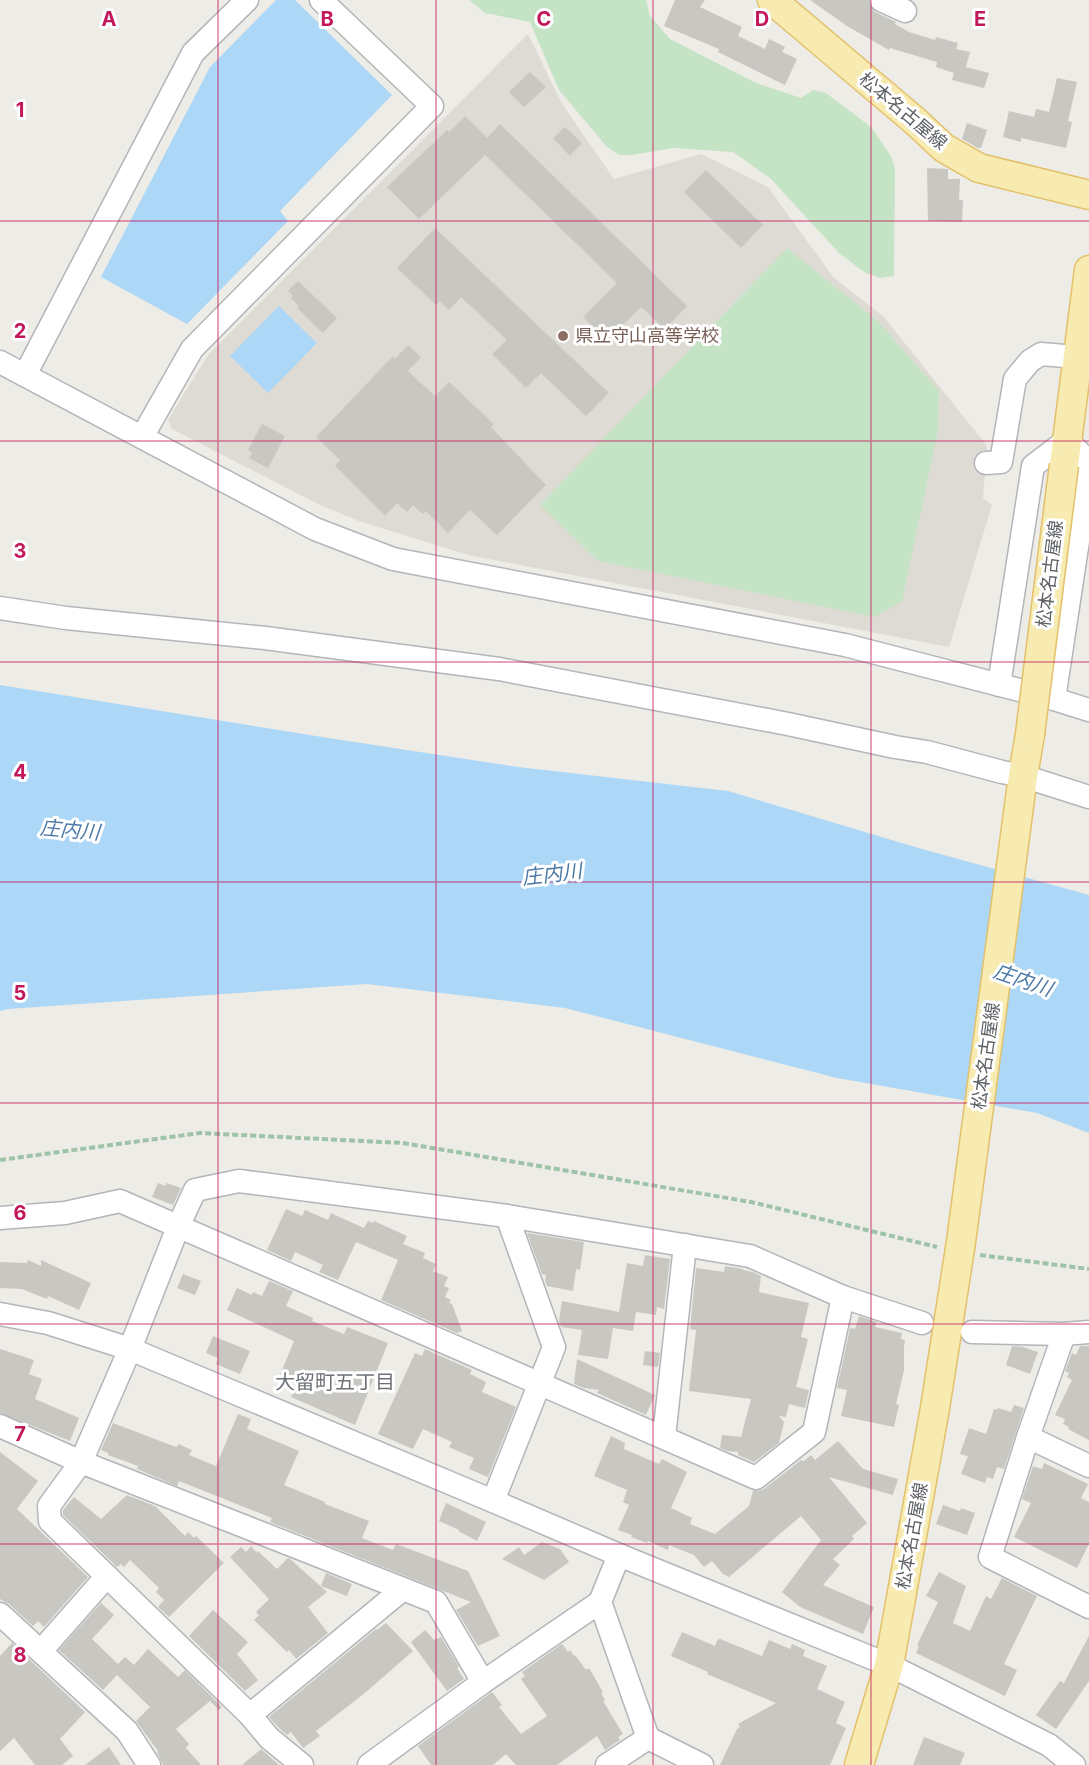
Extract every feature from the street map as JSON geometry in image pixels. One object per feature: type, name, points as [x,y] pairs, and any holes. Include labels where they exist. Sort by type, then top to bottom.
[{"type":"main road","name":"松本名古屋線","points":[[772,0],[944,148],[980,168],[1089,195]]},
{"type":"main road","name":"松本名古屋線","points":[[859,1765],[889,1665],[935,1408],[960,1247],[1023,776],[1077,459],[1089,270]]},
{"type":"street","points":[[25,375],[193,53],[247,0]]},
{"type":"street","points":[[141,437],[192,349],[432,106],[321,0]]},
{"type":"street","points":[[881,0],[905,11]]},
{"type":"street","points":[[986,463],[1001,462],[1014,379],[1030,361],[1041,354],[1083,358]]},
{"type":"street","points":[[0,362],[315,529],[393,559],[846,645],[1089,710]]},
{"type":"street","points":[[999,685],[1033,466],[1077,459],[1054,699]]},
{"type":"street","points":[[0,608],[66,618],[265,638],[498,669],[927,752],[1023,776],[1089,796]]},
{"type":"street","points":[[302,1765],[269,1738],[250,1715],[50,1521],[49,1506],[81,1462],[195,1190],[239,1181],[507,1216],[750,1256],[843,1297],[922,1323]]},
{"type":"street","points":[[0,1218],[65,1213],[120,1201],[756,1478],[814,1432],[843,1297]]},
{"type":"street","points":[[493,1501],[554,1347],[507,1216]]},
{"type":"street","points":[[664,1437],[685,1245]]},
{"type":"street","points":[[0,1314],[48,1323],[130,1349],[619,1555],[889,1665],[1049,1745],[1074,1765]]},
{"type":"street","points":[[972,1332],[1065,1334],[1089,1332]]},
{"type":"street","points":[[1065,1334],[1028,1437],[990,1557],[1089,1607]]},
{"type":"street","points":[[0,1426],[81,1462],[436,1602],[483,1682]]},
{"type":"street","points":[[1028,1437],[1089,1466]]},
{"type":"street","points":[[369,1765],[483,1682],[600,1602],[619,1555]]},
{"type":"street","points":[[41,1651],[107,1576]]},
{"type":"street","points":[[250,1715],[403,1590]]},
{"type":"street","points":[[600,1602],[648,1738],[702,1765]]},
{"type":"street","points":[[0,1614],[128,1731],[149,1765]]},
{"type":"street","points":[[607,1765],[648,1738]]},
{"type":"path","points":[[0,1160],[200,1133],[403,1143],[751,1202],[960,1247],[1089,1269]]},
{"type":"shaded area","name":"県立守山高等学校","points":[[528,34],[562,104],[614,179],[701,154],[768,187],[833,277],[884,317],[987,446],[983,498],[992,505],[949,647],[468,555],[359,521],[320,505],[172,429],[168,420],[208,355]]},
{"type":"green space","points":[[469,0],[646,0],[650,16],[670,39],[756,83],[801,98],[813,90],[826,93],[871,127],[891,156],[895,169],[894,276],[880,278],[864,272],[839,253],[771,179],[733,152],[674,148],[619,155],[607,147],[559,90],[530,22],[485,13]]},
{"type":"green space","points":[[787,248],[878,321],[939,391],[938,431],[902,601],[875,617],[598,561],[540,505]]},
{"type":"water","points":[[276,0],[295,0],[392,95],[280,211],[288,221],[187,324],[101,277],[210,67]]},
{"type":"water","points":[[279,306],[317,343],[268,393],[230,356]]},
{"type":"water","name":"庄内川","points":[[0,685],[518,767],[728,791],[915,847],[1089,895],[1089,1133],[1037,1113],[837,1078],[565,1008],[367,984],[0,1011]]},
{"type":"building","points":[[675,0],[705,0],[700,7],[742,27],[738,36],[765,49],[769,39],[785,47],[782,52],[797,59],[785,85],[718,52],[719,49],[664,26]]},
{"type":"building","points":[[810,0],[868,0],[875,12],[896,22],[895,24],[909,32],[935,40],[936,37],[958,43],[956,49],[970,52],[966,67],[989,73],[984,88],[952,80],[954,73],[936,67],[937,62],[890,48],[889,50],[847,26]]},
{"type":"building","points":[[530,72],[546,87],[524,107],[509,92]]},
{"type":"building","points":[[1057,78],[1077,82],[1068,121],[1072,122],[1066,148],[1021,138],[1021,142],[1003,137],[1009,111],[1034,117],[1036,109],[1049,112]]},
{"type":"building","points":[[465,116],[487,138],[500,124],[687,306],[665,329],[641,307],[607,341],[583,317],[617,283],[485,155],[419,219],[387,187]]},
{"type":"building","points":[[967,123],[987,130],[981,148],[962,139]]},
{"type":"building","points":[[565,127],[582,143],[570,156],[553,138]]},
{"type":"building","points":[[927,168],[948,169],[948,179],[960,179],[959,200],[963,200],[962,222],[928,221]]},
{"type":"building","points":[[706,170],[763,225],[741,248],[684,192]]},
{"type":"building","points":[[435,228],[609,393],[586,416],[541,373],[526,388],[492,354],[507,340],[461,297],[449,310],[440,301],[436,305],[397,268]]},
{"type":"building","points":[[298,281],[337,318],[323,333],[297,308],[299,306],[291,298],[293,296],[288,291]]},
{"type":"building","points":[[408,345],[421,357],[408,371],[435,396],[449,382],[494,424],[491,427],[546,485],[497,535],[470,510],[448,533],[426,511],[423,514],[413,505],[407,512],[397,503],[385,516],[335,466],[340,460],[316,437],[393,356],[395,359]]},
{"type":"building","points":[[262,424],[285,436],[268,468],[249,458],[252,453],[248,450]]},
{"type":"building","points":[[158,1183],[181,1188],[173,1205],[152,1197]]},
{"type":"building","points":[[286,1209],[302,1216],[305,1210],[328,1220],[331,1213],[364,1228],[368,1221],[373,1223],[374,1221],[407,1236],[403,1244],[425,1253],[423,1258],[436,1264],[433,1271],[448,1277],[444,1286],[449,1288],[445,1297],[451,1300],[449,1303],[452,1304],[462,1331],[457,1333],[381,1300],[398,1260],[356,1242],[338,1280],[319,1272],[323,1265],[295,1252],[291,1261],[267,1250]]},
{"type":"building","points":[[527,1233],[584,1242],[580,1270],[576,1269],[573,1291],[547,1286],[546,1275],[542,1274]]},
{"type":"building","points":[[645,1255],[670,1259],[664,1309],[657,1307],[656,1315],[636,1312],[633,1331],[613,1328],[608,1359],[578,1355],[582,1330],[561,1327],[559,1321],[562,1301],[619,1312],[627,1263],[643,1266]]},
{"type":"building","points":[[28,1260],[41,1266],[41,1260],[91,1283],[79,1310],[48,1296],[47,1299],[22,1289],[0,1288],[0,1262],[27,1263]]},
{"type":"building","points":[[725,1266],[743,1269],[761,1276],[759,1292],[809,1303],[801,1337],[808,1339],[796,1387],[809,1390],[805,1408],[789,1404],[786,1417],[779,1416],[784,1422],[779,1443],[754,1462],[738,1455],[738,1452],[720,1448],[722,1435],[741,1437],[751,1399],[689,1391],[696,1330],[690,1329],[696,1268],[724,1272]]},
{"type":"building","points":[[183,1274],[201,1281],[195,1295],[177,1288]]},
{"type":"building","points":[[269,1281],[293,1291],[286,1306],[313,1318],[312,1321],[344,1334],[347,1327],[388,1343],[355,1425],[291,1397],[298,1383],[280,1375],[294,1341],[227,1310],[237,1288],[252,1295],[253,1292],[262,1296]]},
{"type":"building","points":[[859,1316],[877,1322],[875,1327],[902,1333],[901,1339],[905,1340],[904,1370],[896,1404],[899,1405],[894,1427],[841,1416],[847,1390],[837,1388],[850,1328],[855,1329]]},
{"type":"building","points":[[213,1336],[250,1351],[240,1374],[216,1364],[218,1358],[206,1353]]},
{"type":"building","points":[[1012,1346],[1038,1352],[1030,1374],[1006,1365]]},
{"type":"building","points":[[1080,1346],[1089,1346],[1089,1440],[1068,1429],[1069,1427],[1063,1424],[1065,1419],[1055,1415],[1072,1380],[1067,1377],[1069,1373],[1065,1371],[1072,1353],[1076,1355]]},
{"type":"building","points":[[0,1349],[34,1360],[29,1374],[42,1379],[35,1399],[79,1418],[70,1441],[0,1413]]},
{"type":"building","points":[[425,1349],[472,1370],[470,1374],[486,1382],[482,1392],[516,1407],[488,1477],[469,1469],[474,1458],[449,1447],[452,1442],[423,1429],[413,1449],[378,1434],[415,1353],[422,1356]]},
{"type":"building","points":[[645,1351],[660,1353],[658,1367],[643,1365]]},
{"type":"building","points":[[577,1359],[655,1395],[646,1415],[597,1393],[599,1390],[574,1384]]},
{"type":"building","points":[[1014,1405],[1024,1408],[1004,1469],[997,1467],[993,1479],[987,1477],[985,1483],[961,1474],[968,1456],[960,1454],[969,1428],[986,1434],[994,1409],[1011,1412]]},
{"type":"building","points":[[238,1414],[251,1419],[247,1429],[299,1451],[284,1485],[369,1521],[362,1538],[393,1550],[396,1544],[468,1571],[500,1636],[478,1646],[456,1610],[471,1602],[270,1522],[272,1518],[179,1481],[177,1486],[101,1450],[113,1423],[177,1447],[178,1444],[192,1450],[189,1455],[216,1466]]},
{"type":"building","points":[[611,1436],[625,1443],[624,1449],[659,1464],[662,1459],[687,1472],[671,1508],[692,1518],[690,1524],[715,1534],[749,1506],[753,1491],[764,1489],[801,1460],[804,1461],[811,1455],[815,1460],[838,1441],[863,1469],[898,1479],[893,1495],[829,1477],[867,1523],[852,1536],[854,1539],[833,1559],[840,1565],[823,1585],[874,1607],[863,1634],[800,1607],[782,1592],[821,1540],[801,1516],[729,1577],[723,1574],[712,1561],[704,1567],[694,1555],[669,1545],[668,1550],[618,1530],[629,1505],[623,1502],[627,1490],[594,1476]]},
{"type":"building","points":[[0,1452],[38,1481],[17,1509],[88,1577],[44,1627],[38,1621],[33,1626],[9,1604],[0,1599]]},
{"type":"building","points":[[1044,1463],[1088,1484],[1081,1498],[1089,1502],[1089,1544],[1077,1568],[1014,1537],[1031,1503],[1022,1499],[1033,1466],[1042,1469]]},
{"type":"building","points":[[127,1495],[155,1506],[185,1536],[188,1532],[194,1538],[196,1536],[224,1563],[169,1617],[158,1607],[164,1600],[156,1592],[159,1588],[130,1560],[124,1567],[121,1564],[117,1567],[63,1515],[63,1510],[74,1497],[101,1519]]},
{"type":"building","points":[[446,1503],[486,1522],[477,1541],[439,1521]]},
{"type":"building","points":[[943,1505],[975,1513],[967,1535],[936,1524]]},
{"type":"building","points":[[542,1542],[560,1549],[569,1562],[544,1580],[502,1559],[519,1547],[524,1555]]},
{"type":"building","points":[[251,1546],[277,1569],[288,1558],[290,1559],[327,1592],[308,1607],[328,1633],[296,1659],[289,1650],[287,1652],[254,1620],[259,1615],[256,1612],[269,1599],[230,1557],[241,1547],[246,1552]]},
{"type":"building","points":[[939,1572],[966,1586],[953,1623],[970,1631],[986,1596],[991,1599],[1002,1578],[1037,1596],[1004,1664],[1017,1670],[1005,1696],[916,1653],[919,1646],[917,1645],[938,1602],[926,1596]]},
{"type":"building","points":[[326,1573],[352,1584],[347,1596],[321,1586]]},
{"type":"building","points":[[101,1603],[114,1615],[92,1639],[118,1664],[125,1657],[134,1665],[148,1649],[178,1677],[185,1670],[222,1707],[219,1710],[210,1701],[176,1729],[189,1744],[186,1748],[201,1765],[163,1765],[158,1751],[136,1721],[150,1707],[117,1675],[103,1690],[59,1650]]},
{"type":"building","points":[[213,1610],[248,1642],[237,1654],[258,1680],[245,1691],[189,1636]]},
{"type":"building","points":[[386,1623],[413,1651],[316,1731],[320,1736],[303,1748],[291,1732],[287,1735],[269,1717],[376,1629]]},
{"type":"building","points":[[425,1630],[434,1640],[441,1637],[464,1679],[447,1691],[411,1642]]},
{"type":"building","points":[[682,1632],[715,1646],[717,1640],[720,1639],[762,1656],[769,1640],[790,1649],[792,1644],[805,1650],[803,1656],[827,1666],[817,1689],[845,1702],[836,1723],[846,1728],[830,1765],[720,1765],[740,1727],[738,1724],[776,1703],[671,1656]]},
{"type":"building","points":[[1089,1636],[1089,1681],[1056,1729],[1036,1715],[1060,1681],[1064,1683]]},
{"type":"building","points":[[12,1643],[85,1712],[60,1739],[73,1756],[62,1765],[35,1765],[14,1738],[0,1751],[0,1656]]},
{"type":"building","points":[[562,1644],[568,1652],[570,1650],[575,1655],[586,1670],[589,1668],[603,1692],[601,1693],[605,1700],[603,1701],[623,1734],[618,1737],[620,1740],[605,1750],[597,1736],[557,1765],[516,1765],[506,1754],[493,1765],[431,1765],[418,1746],[492,1692],[502,1705],[499,1707],[521,1734],[547,1716],[521,1679],[525,1676],[522,1672]]},
{"type":"building","points":[[924,1737],[965,1753],[960,1765],[913,1765]]},
{"type":"building","points":[[109,1747],[121,1765],[85,1765]]},
{"type":"building","points":[[261,1749],[279,1765],[242,1765]]},
{"type":"place","name":"県立守山高等学校","points":[[563,336]]},
{"type":"district","name":"大留町五丁目","points":[[335,1382]]}]
